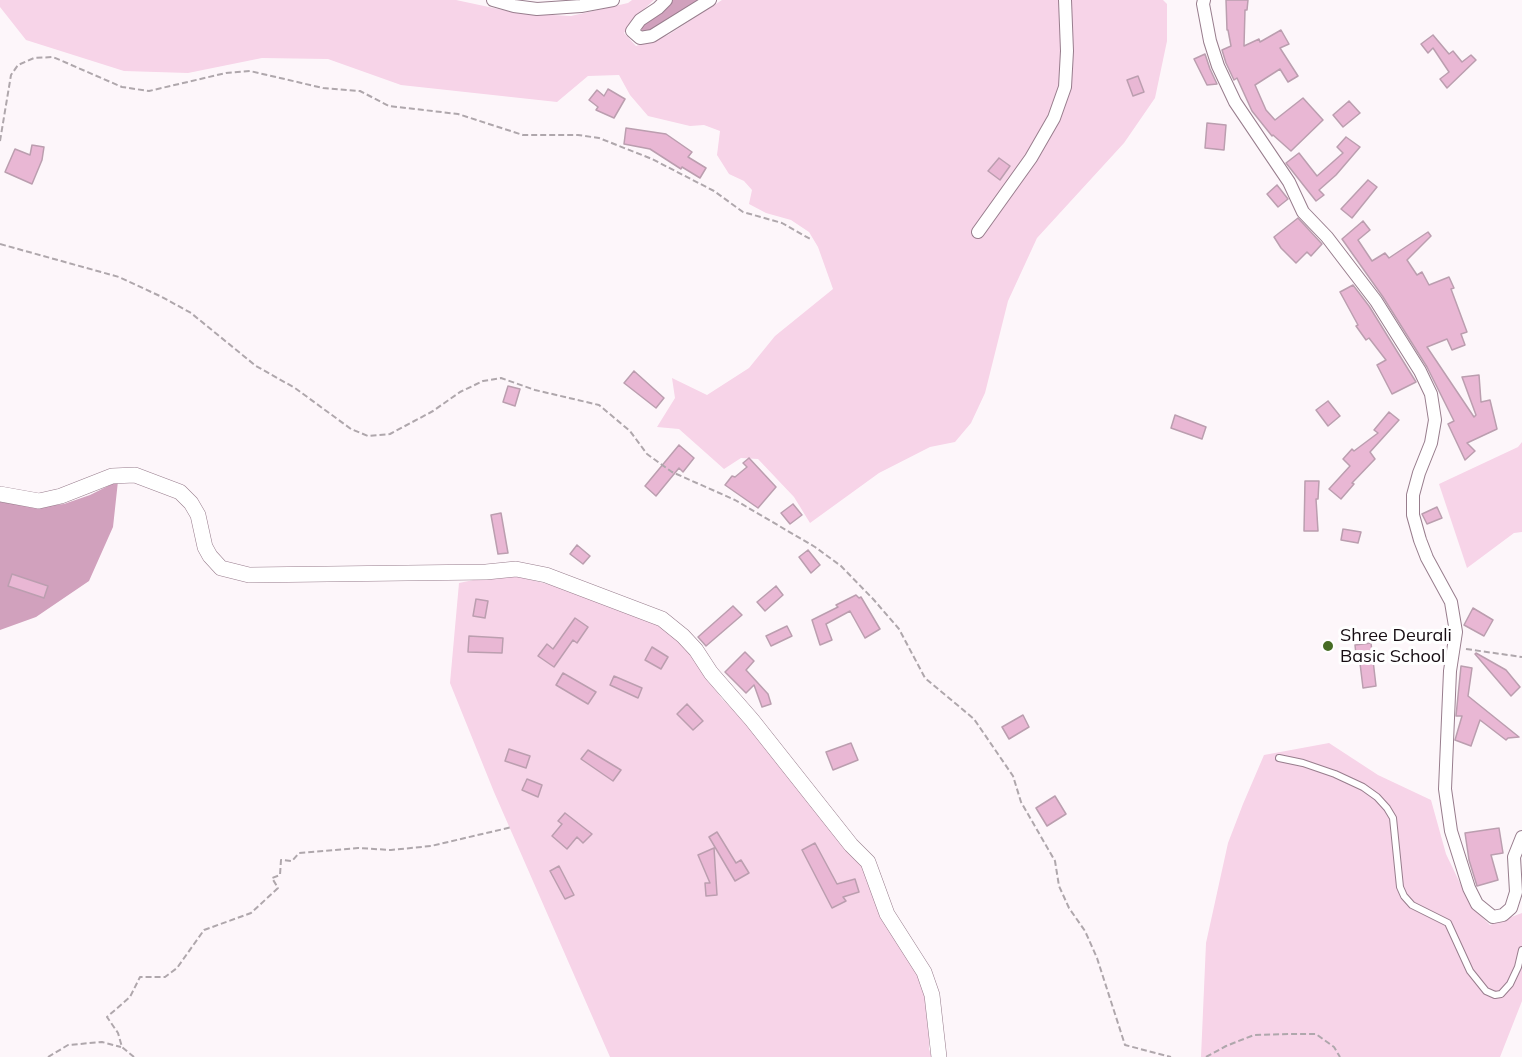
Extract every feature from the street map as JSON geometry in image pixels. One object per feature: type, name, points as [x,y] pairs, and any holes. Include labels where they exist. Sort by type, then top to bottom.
[{"type":"street","points":[[493,0],[537,9],[581,6],[613,0]]},
{"type":"street","points":[[666,0],[640,20],[632,31],[639,38],[652,36],[710,0]]},
{"type":"street","points":[[978,232],[1031,158],[1054,118],[1065,87],[1067,51],[1065,0]]},
{"type":"street","points":[[1204,0],[1210,41],[1218,66],[1235,102],[1289,182],[1303,212],[1327,237],[1376,301],[1420,371],[1431,394],[1435,420],[1431,443],[1413,495],[1413,515],[1427,558],[1451,602],[1456,632],[1450,671],[1445,789],[1451,831],[1469,888],[1477,904],[1493,917],[1503,915],[1518,899],[1514,858],[1522,837]]},
{"type":"street","points":[[0,494],[39,501],[61,496],[112,476],[135,475],[180,492],[191,502],[198,515],[205,547],[221,568],[249,575],[486,572],[516,569],[546,575],[662,619],[696,650],[711,673],[752,720],[851,845],[868,862],[887,914],[924,972],[935,1014],[939,1057]]},
{"type":"lane","points":[[1279,758],[1303,763],[1344,779],[1377,797],[1387,808],[1393,818],[1400,887],[1404,896],[1412,905],[1448,923],[1470,971],[1485,992],[1501,994],[1510,984],[1518,967],[1522,950]]},
{"type":"path","points":[[0,141],[11,75],[18,64],[34,58],[53,57],[122,87],[148,91],[226,73],[250,71],[323,88],[360,91],[389,106],[458,114],[523,135],[578,135],[599,138],[652,159],[714,191],[743,212],[782,223],[812,240]]},
{"type":"path","points":[[0,244],[119,277],[162,297],[191,313],[256,366],[295,388],[351,429],[368,436],[390,434],[433,411],[460,392],[483,381],[501,378],[535,390],[599,405],[630,431],[647,454],[672,472],[735,500],[815,547],[841,566],[899,629],[925,678],[974,719],[1013,776],[1021,802],[1055,861],[1059,886],[1069,908],[1085,931],[1097,958],[1125,1045],[1172,1057]]},
{"type":"path","points":[[1455,648],[1522,657]]},
{"type":"path","points":[[122,1047],[118,1033],[107,1017],[130,997],[140,977],[165,977],[177,968],[204,930],[251,914],[278,888],[272,878],[279,875],[281,860],[292,861],[298,853],[358,848],[391,850],[431,846],[512,828]]},
{"type":"path","points":[[1206,1057],[1254,1035],[1291,1034],[1316,1034],[1334,1047],[1340,1057]]},
{"type":"path","points":[[48,1057],[68,1045],[102,1042],[122,1047],[134,1057]]},
{"type":"shaded area","points":[[0,0],[456,0],[517,13],[571,16],[628,3],[632,0],[654,0],[632,20],[624,33],[636,46],[668,35],[722,0],[1163,0],[1167,4],[1167,41],[1155,98],[1124,143],[1037,238],[1008,301],[985,393],[971,423],[955,442],[930,447],[879,473],[810,523],[794,497],[758,459],[741,458],[724,469],[679,429],[657,427],[675,398],[672,378],[707,395],[749,368],[775,336],[833,289],[818,247],[809,232],[791,220],[766,213],[749,204],[752,190],[744,181],[729,174],[717,155],[720,131],[704,125],[690,126],[648,116],[630,95],[619,75],[588,76],[557,102],[401,85],[328,59],[262,58],[188,73],[124,71],[26,40],[0,7]]},
{"type":"shaded area","points":[[672,0],[699,0],[657,27],[643,33],[641,27]]},
{"type":"shaded area","points":[[1522,442],[1522,532],[1514,533],[1467,568],[1439,484],[1518,447]]},
{"type":"shaded area","points":[[118,481],[113,527],[89,581],[36,617],[0,630],[0,502],[34,507],[64,504],[90,495]]},
{"type":"shaded area","points":[[488,577],[519,577],[584,593],[654,622],[679,638],[722,699],[744,720],[862,865],[921,979],[929,1011],[929,1049],[932,1057],[610,1057],[494,792],[450,683],[459,583]]},
{"type":"shaded area","points":[[1329,743],[1378,775],[1431,800],[1446,854],[1471,906],[1490,925],[1522,913],[1522,1001],[1500,1057],[1201,1057],[1206,943],[1228,843],[1243,804],[1264,755]]},
{"type":"building","points":[[1226,0],[1248,0],[1247,10],[1245,10],[1244,46],[1259,39],[1260,42],[1281,30],[1289,44],[1280,48],[1298,76],[1288,82],[1280,69],[1255,85],[1266,110],[1275,120],[1303,98],[1323,120],[1291,151],[1272,136],[1252,111],[1237,78],[1234,80],[1226,63],[1222,50],[1231,46],[1227,30]]},
{"type":"building","points":[[1433,35],[1449,54],[1453,51],[1462,62],[1471,55],[1476,60],[1447,88],[1440,79],[1449,72],[1433,48],[1428,53],[1421,44]]},
{"type":"building","points":[[1205,54],[1217,84],[1207,85],[1194,59]]},
{"type":"building","points":[[1138,76],[1144,92],[1133,96],[1127,80]]},
{"type":"building","points":[[608,89],[625,99],[614,118],[596,110],[598,107],[589,100],[597,90],[604,96]]},
{"type":"building","points":[[1349,101],[1360,113],[1343,127],[1333,115]]},
{"type":"building","points":[[1207,123],[1226,125],[1224,150],[1205,148]]},
{"type":"building","points":[[626,128],[666,134],[692,152],[688,157],[706,168],[700,178],[650,149],[624,144]]},
{"type":"building","points":[[1346,137],[1360,147],[1336,175],[1319,190],[1324,195],[1316,201],[1286,163],[1299,153],[1317,176],[1343,153],[1337,147]]},
{"type":"building","points":[[32,145],[44,147],[42,160],[32,184],[5,172],[15,149],[30,155]]},
{"type":"building","points":[[999,158],[1010,166],[1000,180],[988,171]]},
{"type":"building","points":[[1368,180],[1377,187],[1352,218],[1341,209]]},
{"type":"building","points":[[1277,185],[1288,199],[1278,207],[1267,194]]},
{"type":"building","points":[[1298,218],[1322,244],[1311,256],[1307,252],[1296,263],[1274,237]]},
{"type":"building","points":[[1363,221],[1370,230],[1358,240],[1372,261],[1385,253],[1389,258],[1428,232],[1431,236],[1407,260],[1417,275],[1422,272],[1429,285],[1449,277],[1454,288],[1451,289],[1467,332],[1461,334],[1465,345],[1452,350],[1447,339],[1427,347],[1474,417],[1476,415],[1462,377],[1479,375],[1481,402],[1490,400],[1497,429],[1467,443],[1475,451],[1465,460],[1448,424],[1454,421],[1427,367],[1383,297],[1342,239]]},
{"type":"building","points":[[1353,285],[1369,306],[1416,382],[1392,394],[1377,365],[1386,360],[1369,338],[1366,340],[1356,326],[1358,325],[1340,292]]},
{"type":"building","points":[[634,371],[664,398],[656,408],[624,383]]},
{"type":"building","points":[[508,386],[520,389],[515,406],[503,402]]},
{"type":"building","points":[[1328,401],[1340,416],[1328,426],[1316,410]]},
{"type":"building","points":[[1389,412],[1399,420],[1370,452],[1375,459],[1352,483],[1354,484],[1341,499],[1329,489],[1350,466],[1343,459],[1352,449],[1354,451],[1378,433],[1374,430]]},
{"type":"building","points":[[1175,415],[1206,427],[1202,439],[1171,428]]},
{"type":"building","points":[[679,445],[694,458],[683,472],[679,468],[656,496],[645,486]]},
{"type":"building","points":[[749,458],[776,487],[758,508],[725,485],[732,476],[735,477],[747,467],[743,463]]},
{"type":"building","points":[[1305,481],[1319,481],[1318,499],[1316,499],[1318,531],[1304,531]]},
{"type":"building","points":[[793,504],[802,515],[790,524],[781,513]]},
{"type":"building","points":[[1437,507],[1442,518],[1427,524],[1422,514]]},
{"type":"building","points":[[501,513],[508,553],[498,554],[491,515]]},
{"type":"building","points":[[1343,529],[1361,532],[1358,543],[1341,540]]},
{"type":"building","points":[[577,545],[590,556],[583,564],[570,554]]},
{"type":"building","points":[[808,550],[820,565],[811,573],[799,557]]},
{"type":"building","points":[[12,574],[48,586],[44,598],[8,586]]},
{"type":"building","points":[[776,586],[783,595],[765,611],[757,602]]},
{"type":"building","points":[[856,595],[861,597],[880,629],[865,638],[850,611],[826,624],[832,640],[820,645],[812,620]]},
{"type":"building","points":[[476,599],[488,601],[485,618],[473,616]]},
{"type":"building","points":[[733,606],[742,615],[706,646],[698,637]]},
{"type":"building","points":[[1473,608],[1493,620],[1484,636],[1464,625]]},
{"type":"building","points":[[575,618],[588,627],[577,643],[573,640],[554,667],[538,656],[547,644],[553,649]]},
{"type":"building","points":[[787,626],[792,636],[771,646],[766,636]]},
{"type":"building","points":[[469,636],[503,638],[502,653],[468,652]]},
{"type":"building","points":[[1371,643],[1376,686],[1363,688],[1359,655],[1356,655],[1355,645]]},
{"type":"building","points":[[652,647],[668,657],[661,669],[645,660]]},
{"type":"building","points":[[745,652],[754,661],[746,670],[768,694],[771,704],[762,707],[754,685],[746,693],[725,672]]},
{"type":"building","points":[[1476,653],[1506,670],[1520,687],[1511,696]]},
{"type":"building","points":[[1461,666],[1472,668],[1468,696],[1519,737],[1506,740],[1480,720],[1471,746],[1455,740],[1462,716],[1456,716]]},
{"type":"building","points":[[563,673],[596,692],[588,704],[556,685]]},
{"type":"building","points":[[614,676],[642,688],[638,698],[610,685]]},
{"type":"building","points":[[687,704],[703,721],[693,730],[677,714]]},
{"type":"building","points":[[1023,715],[1029,727],[1009,739],[1002,727]]},
{"type":"building","points":[[851,743],[858,760],[833,770],[826,752]]},
{"type":"building","points":[[509,749],[530,756],[526,768],[505,761]]},
{"type":"building","points":[[588,750],[621,770],[613,781],[581,759]]},
{"type":"building","points":[[527,779],[542,785],[538,797],[522,790]]},
{"type":"building","points":[[1055,796],[1066,814],[1047,826],[1036,808]]},
{"type":"building","points":[[565,813],[592,834],[583,843],[577,837],[567,849],[552,836],[562,824],[558,821]]},
{"type":"building","points":[[1499,828],[1503,853],[1491,855],[1498,880],[1477,886],[1469,860],[1465,833]]},
{"type":"building","points":[[717,832],[736,863],[741,860],[749,873],[735,881],[709,837]]},
{"type":"building","points":[[815,843],[837,884],[855,879],[859,892],[843,897],[846,901],[832,908],[802,850]]},
{"type":"building","points":[[714,848],[717,895],[706,896],[705,883],[710,883],[698,855]]},
{"type":"building","points":[[559,866],[574,895],[565,899],[550,871]]},
{"type":"place","name":"Shree Deurali Basic School","points":[[1328,646]]}]
